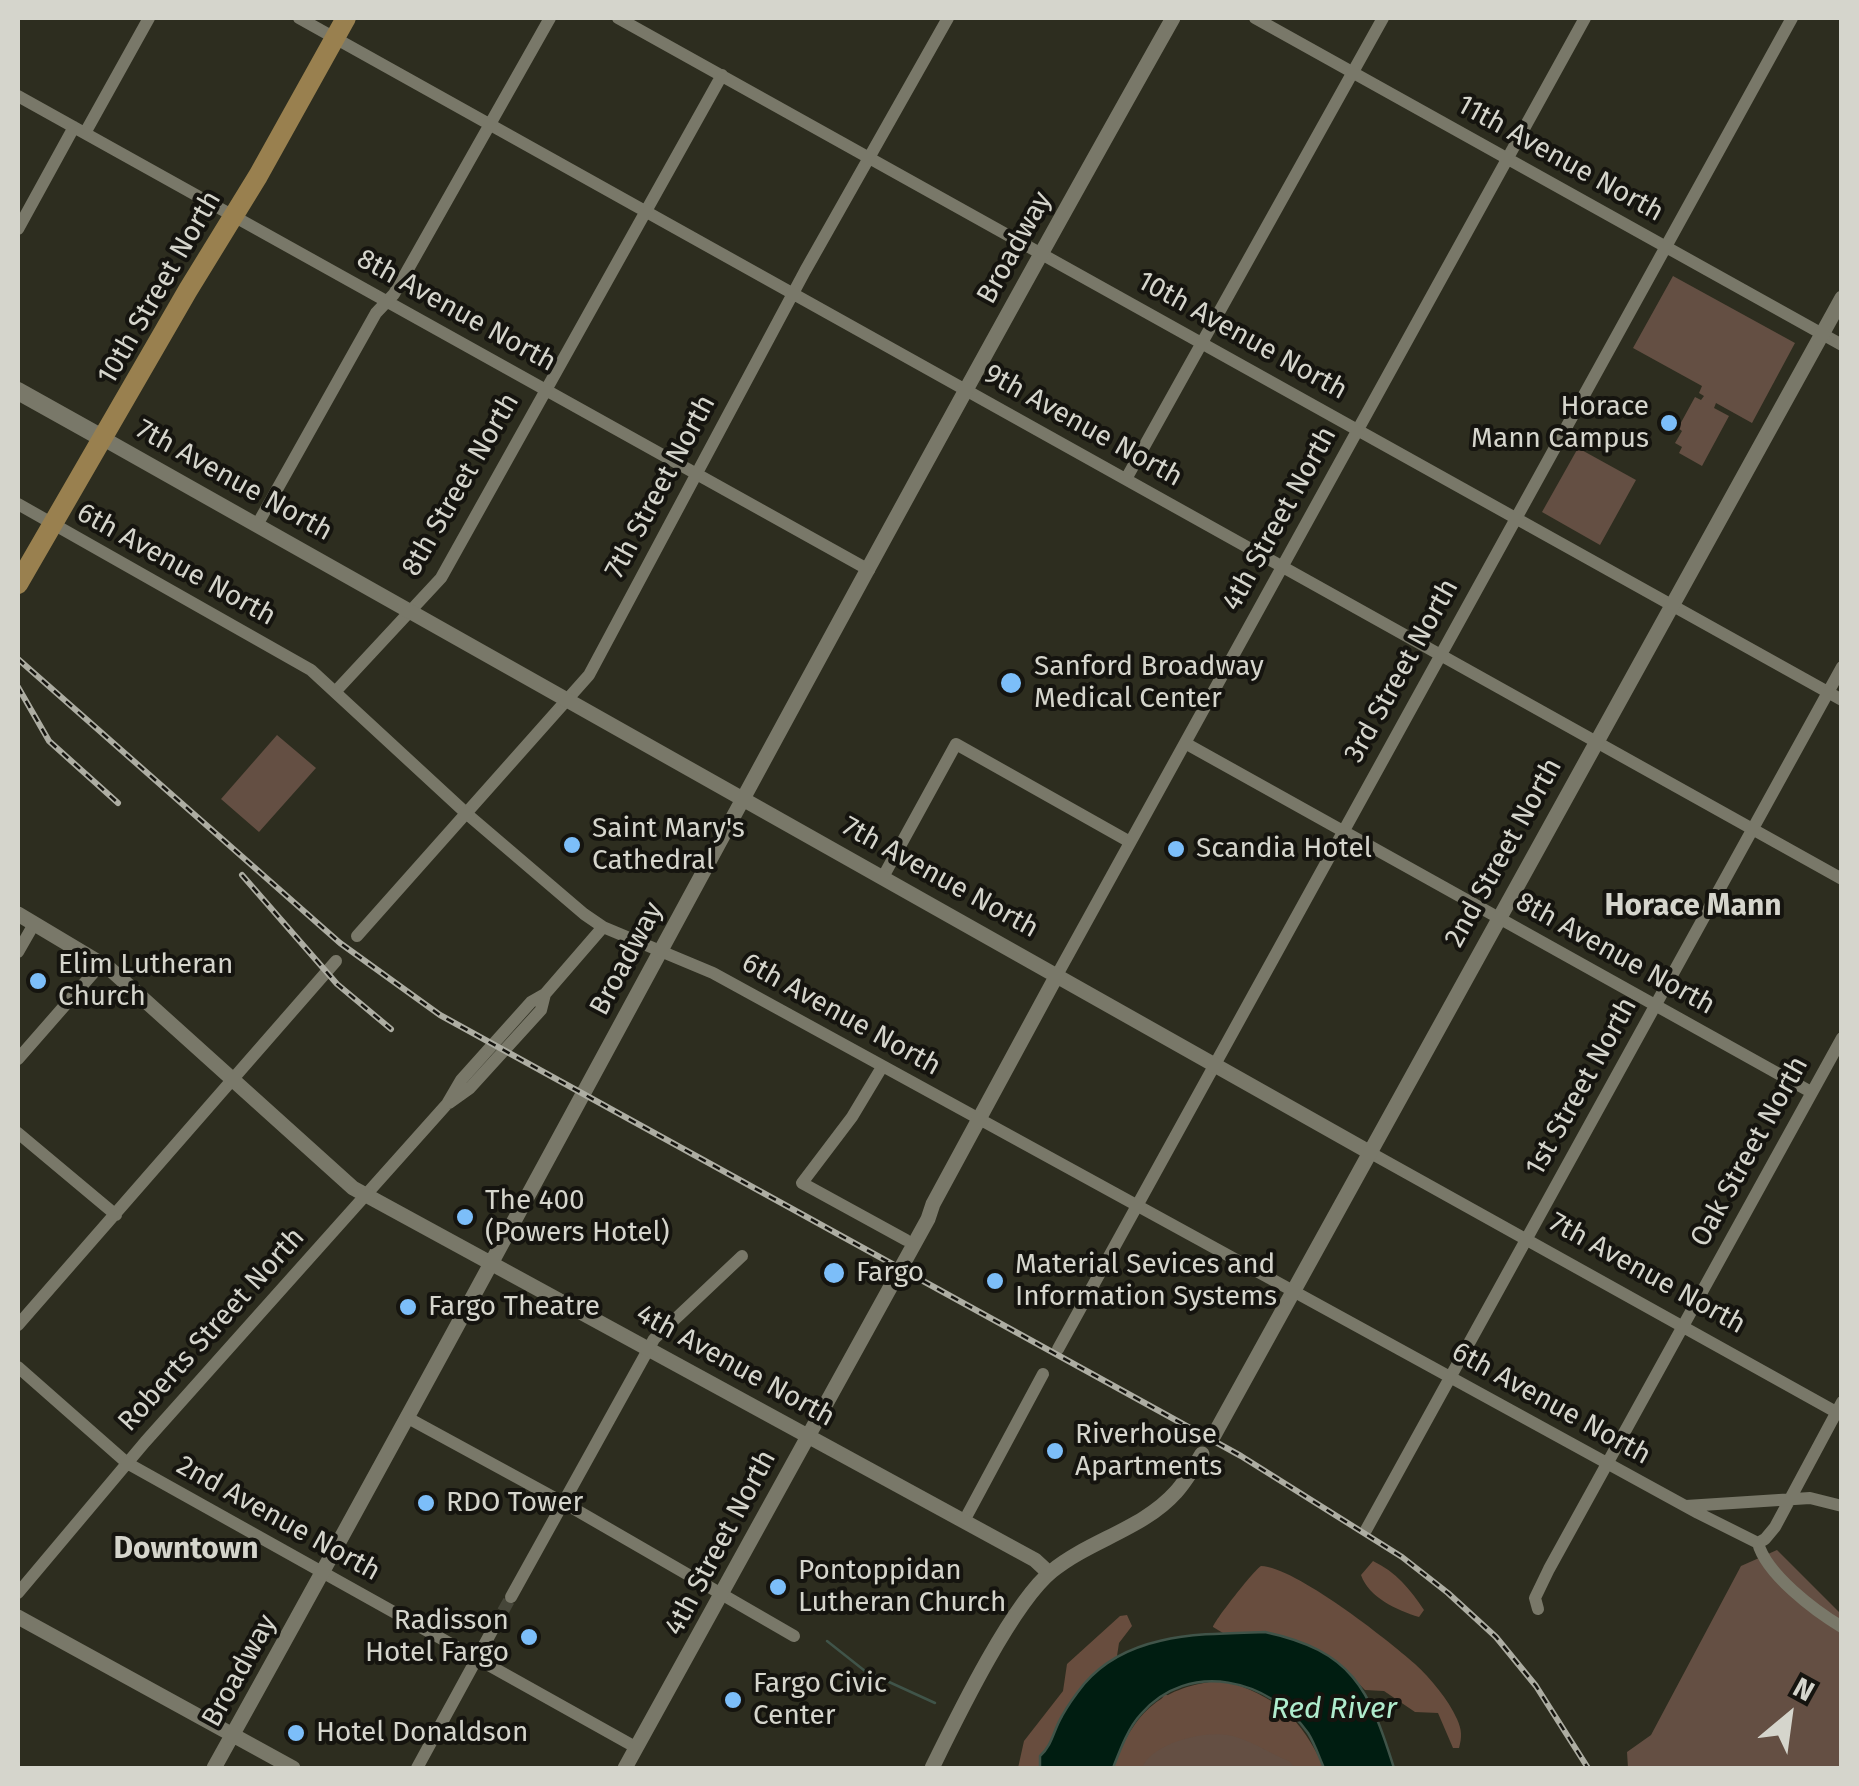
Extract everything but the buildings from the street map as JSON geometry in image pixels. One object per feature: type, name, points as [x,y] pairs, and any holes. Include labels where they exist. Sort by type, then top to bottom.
[{"type":"main road","name":"10th Street North","points":[[18,584],[258,176],[346,18]]},
{"type":"main road","name":"7th Avenue North","points":[[18,391],[104,439]]},
{"type":"street","points":[[18,229],[149,18]]},
{"type":"street","name":"9th Avenue North","points":[[299,18],[1842,880]]},
{"type":"street","points":[[257,525],[376,313],[394,294],[550,18]]},
{"type":"street","name":"10th Avenue North","points":[[618,18],[1842,700]]},
{"type":"street","name":"7th Street North","points":[[356,936],[589,676],[792,296],[948,18]]},
{"type":"street","name":"Broadway","points":[[214,1768],[1173,18]]},
{"type":"street","name":"11th Avenue North","points":[[1255,18],[1842,345]]},
{"type":"street","points":[[1126,479],[1382,18]]},
{"type":"street","name":"4th Street North","points":[[626,1768],[928,1220],[1056,975],[1586,18]]},
{"type":"street","name":"3rd Street North","points":[[1058,1349],[1792,18]]},
{"type":"street","name":"8th Street North","points":[[335,692],[441,578],[722,74]]},
{"type":"street","name":"8th Avenue North","points":[[18,96],[869,570]]},
{"type":"street","name":"2nd Street North","points":[[1214,1434],[1842,298]]},
{"type":"street","name":"7th Avenue North","points":[[104,439],[1369,1152],[1682,1326],[1839,1407]]},
{"type":"street","name":"6th Avenue North","points":[[18,504],[311,670],[467,814],[603,927],[713,974],[1758,1543]]},
{"type":"street","name":"1st Street North","points":[[1366,1530],[1842,667]]},
{"type":"street","name":"8th Avenue North","points":[[1184,743],[1811,1092]]},
{"type":"street","points":[[883,877],[956,744],[1130,842]]},
{"type":"street","name":"4th Avenue North","points":[[18,914],[102,963],[346,1181],[367,1195],[964,1520],[1035,1560],[1049,1573]]},
{"type":"street","points":[[18,952],[34,924]]},
{"type":"street","name":"Roberts Street North","points":[[18,1592],[447,1104],[460,1080],[531,1002],[545,994],[603,927]]},
{"type":"street","points":[[18,1325],[336,962]]},
{"type":"street","points":[[18,1059],[102,963]]},
{"type":"street","name":"Oak Street North","points":[[1538,1608],[1536,1598],[1548,1568],[1842,1038]]},
{"type":"street","points":[[882,1067],[843,1130],[802,1183],[906,1240]]},
{"type":"street","points":[[18,1133],[116,1215]]},
{"type":"street","name":"4th Street North","points":[[888,1288],[893,1265],[906,1240],[920,1215],[933,1204]]},
{"type":"street","points":[[511,1597],[658,1334],[742,1256]]},
{"type":"street","name":"2nd Avenue North","points":[[18,1368],[128,1463],[637,1748]]},
{"type":"street","points":[[964,1520],[1044,1374]]},
{"type":"street","points":[[1839,1407],[1775,1526],[1758,1543],[1760,1551],[1791,1588],[1842,1628]]},
{"type":"street","points":[[408,1418],[794,1636]]},
{"type":"street","points":[[932,1768],[1002,1639],[1049,1573],[1175,1494],[1202,1454]]},
{"type":"street","points":[[1686,1506],[1810,1498],[1842,1506]]},
{"type":"street","points":[[18,1617],[293,1768]]},
{"type":"street","points":[[417,1768],[494,1627]]},
{"type":"shaded area","points":[[1673,276],[1795,343],[1752,423],[1716,403],[1714,408],[1729,416],[1702,466],[1679,453],[1682,447],[1675,443],[1682,431],[1678,428],[1695,397],[1701,400],[1704,396],[1699,393],[1702,386],[1633,348]]},
{"type":"shaded area","points":[[1578,448],[1636,480],[1600,545],[1542,512]]},
{"type":"shaded area","points":[[277,735],[316,768],[259,832],[221,799]]},
{"type":"shaded area","points":[[1777,1550],[1841,1614],[1841,1768],[1628,1768],[1627,1752],[1651,1735],[1741,1566]]},
{"type":"shaded area","points":[[1373,1561],[1408,1588],[1424,1610],[1419,1617],[1393,1607],[1370,1590],[1361,1575]]},
{"type":"shaded area","points":[[1261,1566],[1276,1569],[1317,1591],[1415,1664],[1439,1690],[1459,1723],[1459,1748],[1453,1748],[1438,1713],[1415,1712],[1384,1691],[1365,1690],[1336,1661],[1265,1632],[1223,1633],[1213,1627]]},
{"type":"shaded area","points":[[1127,1615],[1132,1626],[1119,1643],[1117,1656],[1068,1706],[1040,1756],[1040,1768],[1018,1768],[1024,1741],[1063,1691],[1067,1664],[1120,1616]]},
{"type":"shaded area","points":[[1223,1680],[1258,1694],[1285,1711],[1306,1735],[1324,1768],[1295,1768],[1289,1761],[1243,1739],[1212,1734],[1170,1744],[1157,1751],[1142,1768],[1113,1768],[1131,1731],[1153,1705],[1183,1689]]},
{"type":"shaded area","points":[[1165,1694],[1324,1768],[1113,1768]]},
{"type":"water","name":"Red River","points":[[1265,1632],[1318,1650],[1353,1677],[1376,1716],[1394,1768],[1324,1768],[1308,1733],[1273,1700],[1251,1689],[1205,1682],[1182,1686],[1160,1697],[1141,1714],[1128,1732],[1113,1768],[1040,1768],[1040,1756],[1075,1696],[1102,1667],[1122,1654],[1167,1639]]},
{"type":"waterway","points":[[827,1641],[865,1671],[935,1703]]},
{"type":"tunnel","points":[[494,1627],[511,1597]]},
{"type":"railway","points":[[18,659],[340,943],[440,1015],[1241,1456],[1402,1557],[1496,1637],[1536,1686],[1588,1768]]},
{"type":"railway","points":[[18,687],[49,741],[118,803]]},
{"type":"railway","points":[[242,875],[337,984],[391,1029]]},
{"type":"place","name":"Horace Mann Campus","points":[[1669,423]]},
{"type":"place","name":"Sanford Broadway Medical Center","points":[[1011,683]]},
{"type":"place","name":"Saint Mary's Cathedral","points":[[572,845]]},
{"type":"place","name":"Scandia Hotel","points":[[1176,849]]},
{"type":"place","name":"Elim Lutheran Church","points":[[38,981]]},
{"type":"place","name":"The 400 (Powers Hotel)","points":[[465,1217]]},
{"type":"place","name":"Fargo","points":[[834,1273]]},
{"type":"place","name":"Material Sevices and Information Systems","points":[[995,1281]]},
{"type":"place","name":"Fargo Theatre","points":[[408,1307]]},
{"type":"place","name":"Riverhouse Apartments","points":[[1055,1451]]},
{"type":"place","name":"RDO Tower","points":[[426,1503]]},
{"type":"place","name":"Pontoppidan Lutheran Church","points":[[778,1587]]},
{"type":"place","name":"Radisson Hotel Fargo","points":[[529,1637]]},
{"type":"place","name":"Fargo Civic Center","points":[[733,1700]]},
{"type":"place","name":"Hotel Donaldson","points":[[296,1733]]},
{"type":"district","name":"Horace Mann","points":[[1693,907]]},
{"type":"district","name":"Downtown","points":[[186,1550]]}]
